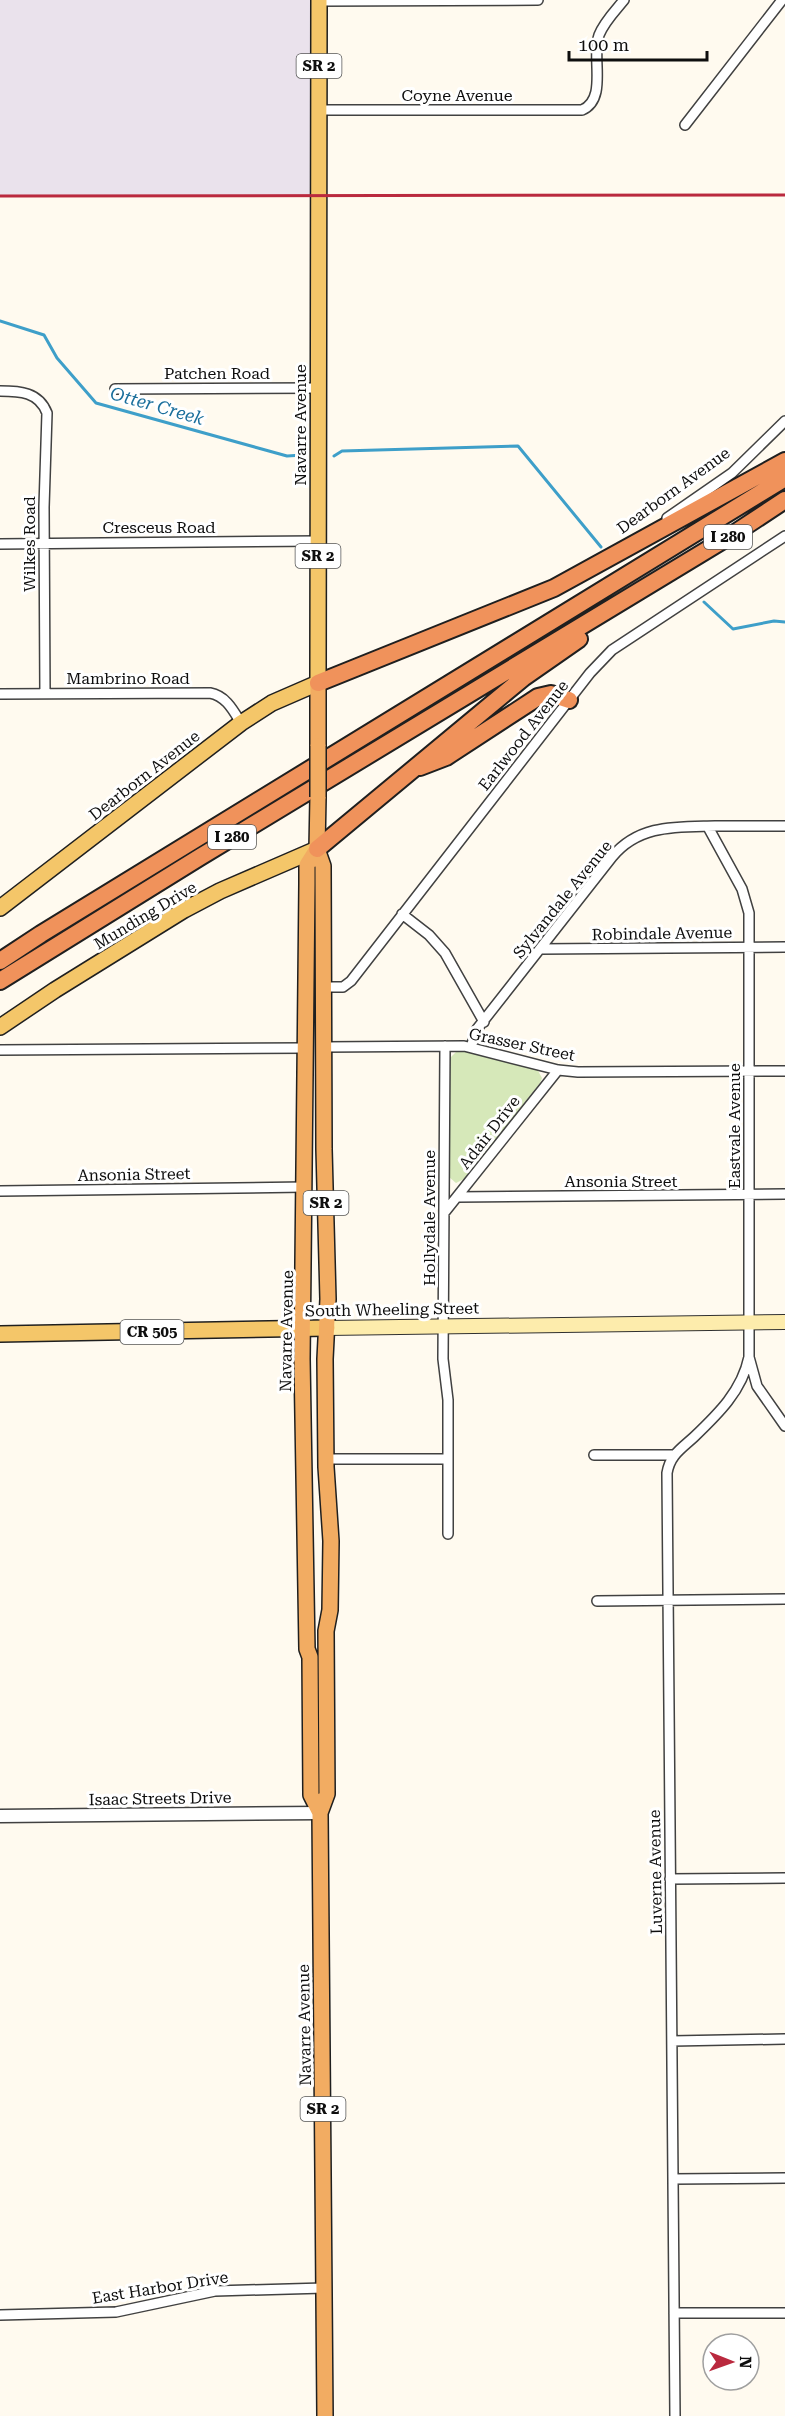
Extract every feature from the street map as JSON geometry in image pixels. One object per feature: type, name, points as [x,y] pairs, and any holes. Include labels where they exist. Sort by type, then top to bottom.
[{"type":"highway","points":[[318,683],[554,588],[785,461]]},
{"type":"highway","name":"I 280","points":[[0,962],[41,934],[785,477]]},
{"type":"highway","name":"I 280","points":[[0,981],[72,935],[735,533],[785,500]]},
{"type":"highway","points":[[317,849],[416,768],[433,750],[523,678],[605,622],[669,572]]},
{"type":"highway","name":"Navarre Avenue","points":[[318,683],[317,849],[323,866],[324,1149],[328,1265],[325,1359],[326,1460],[331,1541],[330,1600],[326,1631],[327,1794],[320,1813],[325,2416]]},
{"type":"highway","points":[[416,768],[446,757],[538,697],[551,694],[569,700]]},
{"type":"highway","name":"Navarre Avenue","points":[[317,849],[308,865],[303,1329],[311,1795],[320,1813]]},
{"type":"highway","points":[[307,911],[314,912],[315,916],[316,979],[325,1012]]},
{"type":"highway","points":[[306,987],[314,1040],[316,1044],[325,1046]]},
{"type":"highway","points":[[304,1468],[314,1498],[317,1595],[319,1599],[330,1600]]},
{"type":"highway","points":[[310,1657],[319,1666],[320,1700],[327,1731]]},
{"type":"main road","name":"Navarre Avenue","points":[[318,683],[319,1]]},
{"type":"main road","name":"Dearborn Avenue","points":[[0,908],[241,723],[272,703],[318,683]]},
{"type":"main road","name":"Munding Drive","points":[[0,1027],[184,910],[220,891],[317,849]]},
{"type":"main road","name":"South Wheeling Street","points":[[0,1334],[785,1322]]},
{"type":"street","points":[[319,1],[538,0]]},
{"type":"street","name":"Coyne Avenue","points":[[319,110],[582,110],[593,102],[596,92],[596,51],[599,35],[624,0]]},
{"type":"street","points":[[685,125],[782,0]]},
{"type":"street","name":"Patchen Road","points":[[115,389],[319,388]]},
{"type":"street","name":"Wilkes Road","points":[[0,391],[24,392],[36,398],[44,407],[47,420],[44,543],[45,694]]},
{"type":"street","name":"Dearborn Avenue","points":[[606,560],[732,473],[785,421]]},
{"type":"street","name":"Earlwood Avenue","points":[[323,987],[345,986],[590,673],[612,650],[785,536]]},
{"type":"street","name":"Cresceus Road","points":[[0,544],[318,541]]},
{"type":"street","name":"Mambrino Road","points":[[0,694],[210,693],[226,701],[241,723]]},
{"type":"street","name":"Eastvale Avenue","points":[[708,826],[745,894],[750,918],[748,1357],[761,1395],[785,1426]]},
{"type":"street","name":"Sylvandale Avenue","points":[[471,1047],[477,1029],[623,846],[641,834],[662,828],[785,826]]},
{"type":"street","points":[[402,914],[429,935],[445,953],[484,1022]]},
{"type":"street","name":"Robindale Avenue","points":[[540,949],[785,947]]},
{"type":"street","name":"Grasser Street","points":[[325,1046],[471,1047],[558,1070],[578,1072],[785,1071]]},
{"type":"street","name":"Hollydale Avenue","points":[[445,1046],[444,1371],[448,1400],[448,1534]]},
{"type":"street","points":[[0,1050],[306,1048]]},
{"type":"street","name":"Adair Drive","points":[[444,1213],[558,1070]]},
{"type":"street","name":"Ansonia Street","points":[[0,1191],[305,1187]]},
{"type":"street","name":"Ansonia Street","points":[[457,1197],[785,1194]]},
{"type":"street","points":[[594,1455],[672,1455],[695,1436],[735,1393],[742,1382],[748,1357]]},
{"type":"street","name":"Luverne Avenue","points":[[672,1455],[666,1479],[675,2416]]},
{"type":"street","points":[[326,1460],[448,1458]]},
{"type":"street","points":[[597,1601],[785,1599]]},
{"type":"street","name":"Isaac Streets Drive","points":[[0,1816],[320,1813]]},
{"type":"street","points":[[670,1879],[785,1878]]},
{"type":"street","points":[[672,2041],[785,2039]]},
{"type":"street","points":[[673,2179],[785,2178]]},
{"type":"street","name":"East Harbor Drive","points":[[0,2315],[116,2312],[214,2290],[324,2288]]},
{"type":"street","points":[[674,2313],[785,2313]]},
{"type":"shaded area","points":[[0,0],[319,0],[319,197],[0,197]]},
{"type":"green space","points":[[457,1051],[537,1069],[542,1078],[464,1179],[456,1183],[449,1177],[449,1065],[450,1058]]},
{"type":"waterway","name":"Otter Creek","points":[[0,321],[44,335],[57,358],[96,403],[287,456],[303,455]]},
{"type":"waterway","name":"Otter Creek","points":[[334,456],[342,451],[518,446],[601,547]]},
{"type":"waterway","name":"Otter Creek","points":[[704,602],[733,629],[774,621],[785,622]]},
{"type":"railway","points":[[0,196],[785,195]]}]
